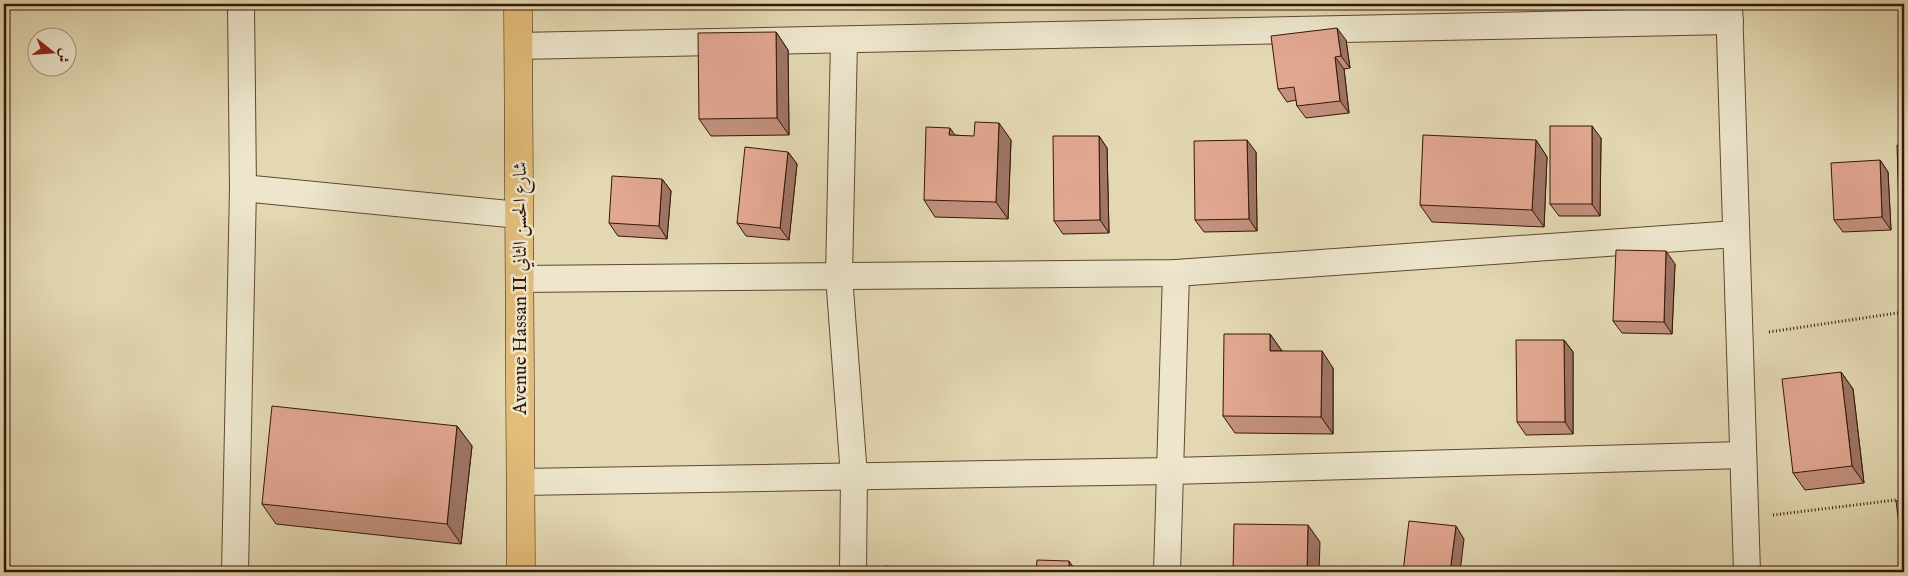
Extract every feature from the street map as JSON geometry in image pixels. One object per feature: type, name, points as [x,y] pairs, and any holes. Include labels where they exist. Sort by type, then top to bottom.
[{"type":"main road","name":"Avenue Hassan II شارع الحسن الثاني","points":[[518,4],[520,572]]},
{"type":"street","points":[[234,572],[243,188],[241,4]]},
{"type":"street","points":[[518,46],[844,41],[1729,12],[1747,572]]},
{"type":"street","points":[[844,41],[839,276],[854,476],[853,572]]},
{"type":"street","points":[[243,188],[518,215]]},
{"type":"street","points":[[519,279],[1176,273],[1736,234]]},
{"type":"street","points":[[1167,572],[1176,273]]},
{"type":"street","points":[[520,482],[1171,471],[1743,455]]},
{"type":"path","points":[[1738,336],[1904,312]]},
{"type":"path","points":[[1745,518],[1904,498]]},
{"type":"building","points":[[1337,28],[1341,56],[1335,57],[1340,101],[1297,106],[1294,87],[1278,89],[1271,36]]},
{"type":"building","points":[[776,32],[777,118],[699,119],[698,33]]},
{"type":"building","points":[[975,122],[999,123],[996,202],[924,200],[926,127],[950,128],[949,135],[974,136]]},
{"type":"building","points":[[1550,126],[1592,126],[1592,204],[1550,204]]},
{"type":"building","points":[[1423,135],[1536,140],[1532,210],[1420,205]]},
{"type":"building","points":[[1053,136],[1099,136],[1100,220],[1054,221]]},
{"type":"building","points":[[1247,140],[1249,219],[1195,220],[1194,141]]},
{"type":"building","points":[[1897,145],[1904,145],[1904,211],[1899,211]]},
{"type":"building","points":[[745,147],[788,152],[780,228],[737,223]]},
{"type":"building","points":[[1880,160],[1882,217],[1834,220],[1831,163]]},
{"type":"building","points":[[612,176],[662,179],[659,226],[609,223]]},
{"type":"building","points":[[1616,250],[1666,251],[1664,322],[1613,321]]},
{"type":"building","points":[[1224,334],[1270,334],[1270,351],[1322,351],[1321,417],[1223,416]]},
{"type":"building","points":[[1516,340],[1564,340],[1565,422],[1517,422]]},
{"type":"building","points":[[1841,372],[1852,466],[1793,473],[1782,379]]},
{"type":"building","points":[[272,406],[457,426],[447,524],[262,504]]},
{"type":"building","points":[[1904,500],[1904,564],[1896,501]]},
{"type":"building","points":[[1409,521],[1456,526],[1450,572],[1403,572]]},
{"type":"building","points":[[1234,524],[1308,525],[1307,572],[1233,572]]},
{"type":"building","points":[[1037,560],[1069,561],[1069,572],[1036,572]]},
{"type":"building","points":[[885,566],[899,567],[899,572],[885,572]]}]
